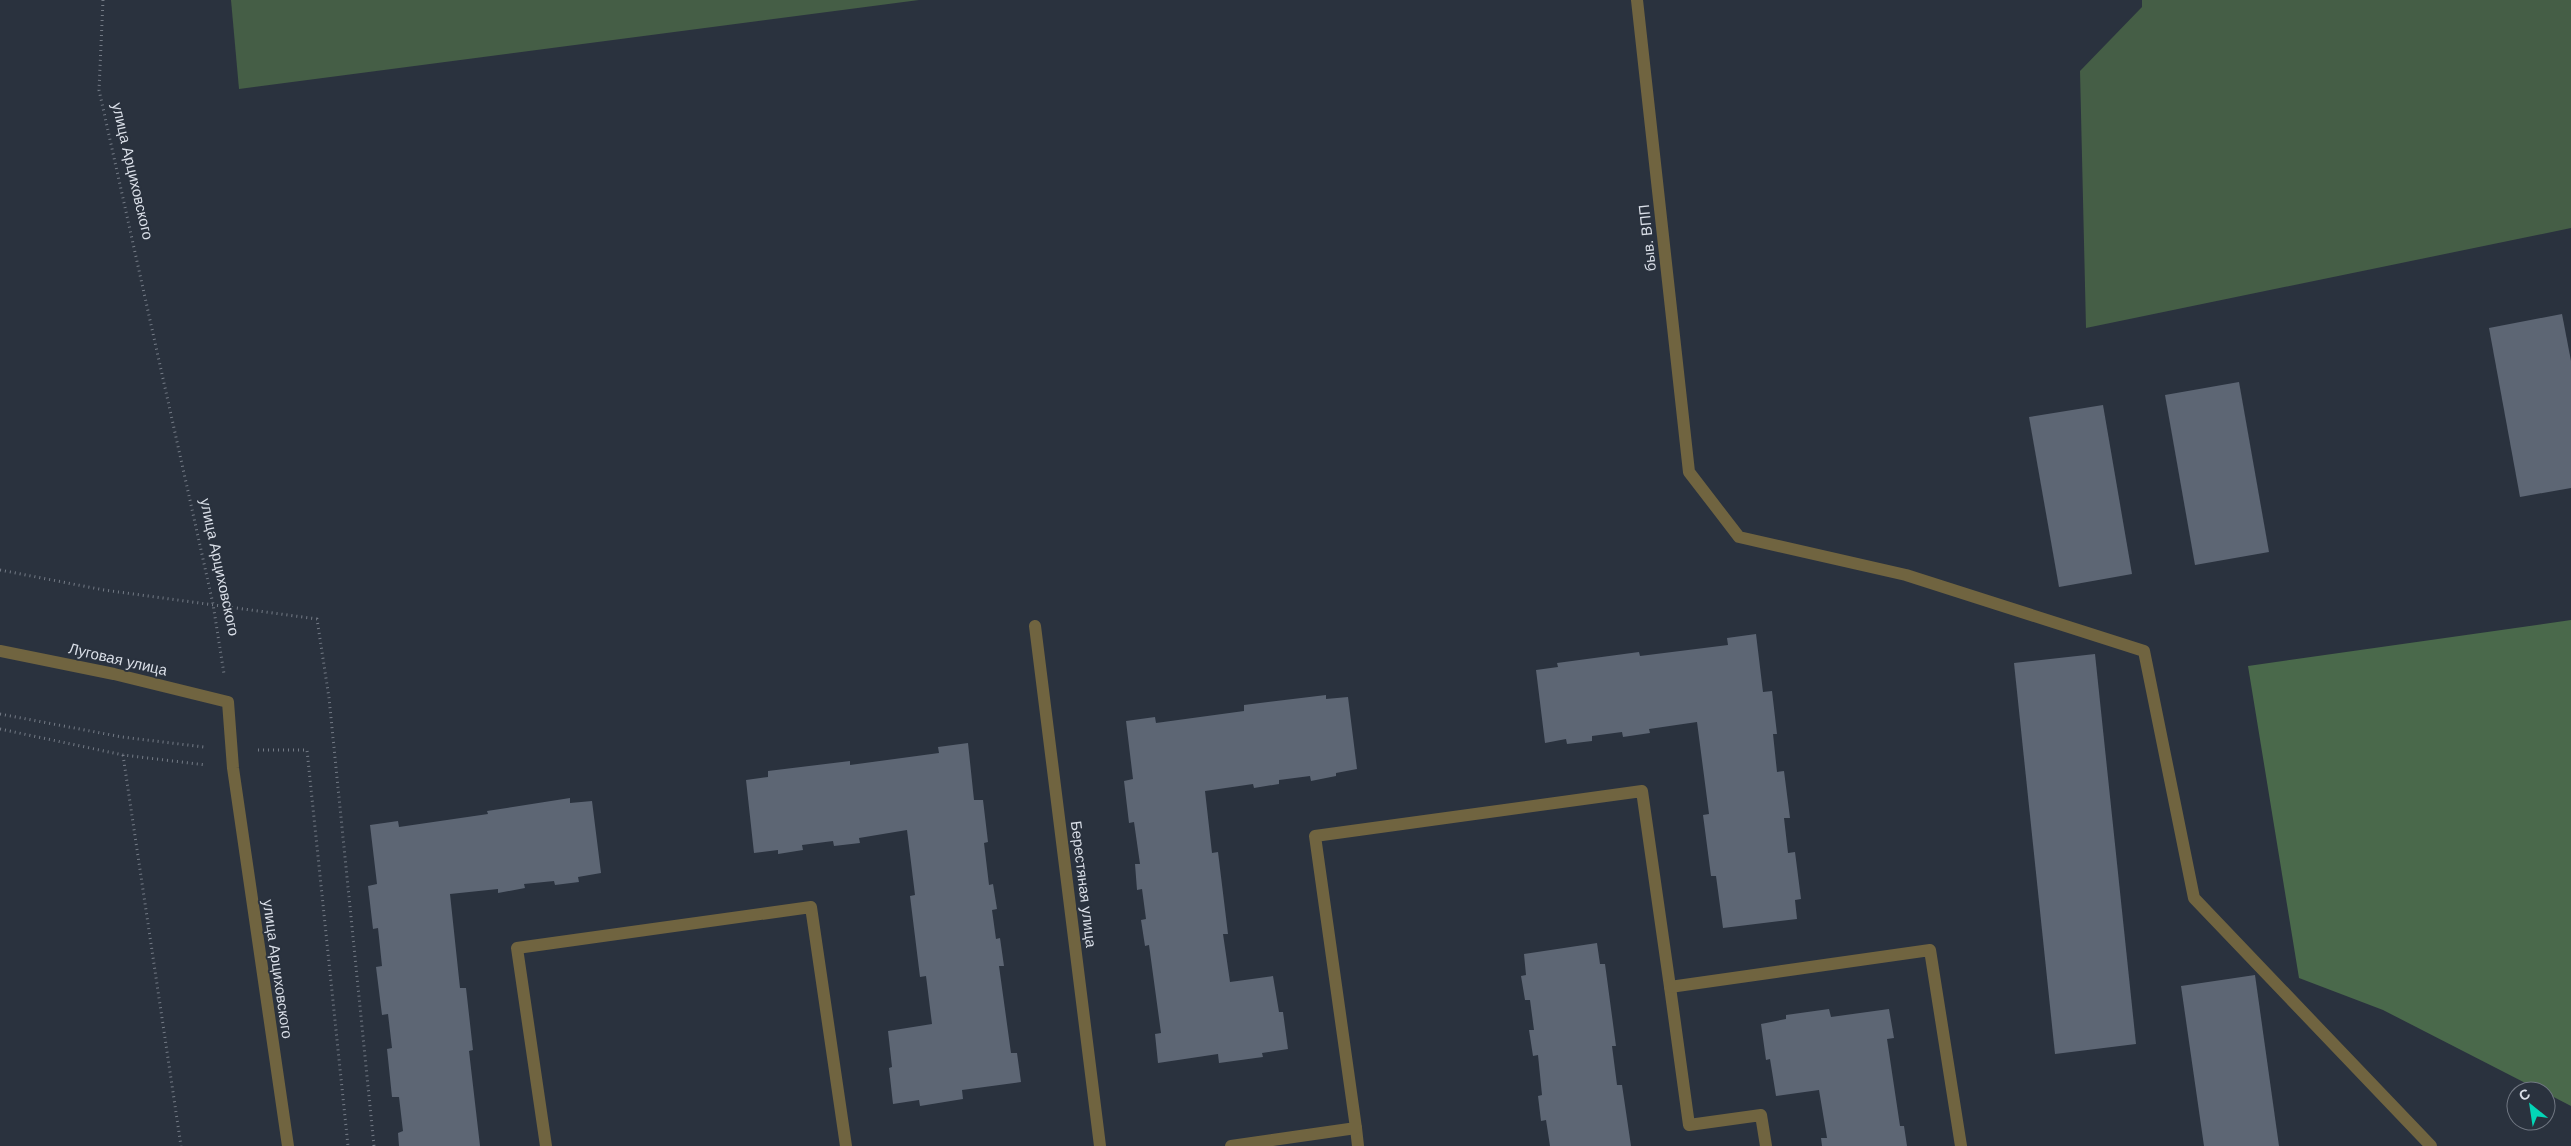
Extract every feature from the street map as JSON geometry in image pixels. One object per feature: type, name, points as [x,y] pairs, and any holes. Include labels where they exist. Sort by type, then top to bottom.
[{"type":"street","name":"быв. ВПП","points":[[1637,0],[1689,472],[1739,537],[1906,575],[2144,651],[2194,898],[2431,1146]]},
{"type":"street","name":"Берестяная улица","points":[[1035,626],[1100,1146]]},
{"type":"street","name":"Луговая улица","points":[[0,651],[114,674],[228,702]]},
{"type":"street","name":"улица Арциховского","points":[[228,702],[233,768],[288,1146]]},
{"type":"street","points":[[1358,1146],[1315,836],[1642,791],[1689,1125],[1761,1114],[1766,1146]]},
{"type":"street","points":[[546,1146],[517,948],[811,906],[846,1146]]},
{"type":"street","points":[[1670,987],[1930,950],[1960,1146]]},
{"type":"street","points":[[1231,1146],[1356,1128]]},
{"type":"path","name":"улица Арциховского","points":[[103,0],[99,90],[213,604],[228,702]]},
{"type":"path","points":[[0,570],[104,590],[317,618],[330,707],[374,1146]]},
{"type":"path","points":[[0,714],[122,737],[231,750],[308,750],[348,1146]]},
{"type":"path","points":[[0,730],[123,754],[233,768]]},
{"type":"path","points":[[123,754],[181,1146]]},
{"type":"green space","points":[[231,0],[919,0],[239,89]]},
{"type":"green space","points":[[2142,0],[2571,0],[2571,228],[2086,328],[2080,71],[2142,7]]},
{"type":"green space","points":[[2571,620],[2571,1106],[2556,1098],[2556,1081],[2521,1081],[2383,1010],[2299,978],[2248,666]]},
{"type":"building","points":[[2562,314],[2571,361],[2571,488],[2520,497],[2489,328]]},
{"type":"building","points":[[2239,382],[2269,552],[2195,565],[2165,395]]},
{"type":"building","points":[[2103,405],[2132,574],[2059,587],[2029,417]]},
{"type":"building","points":[[1756,634],[1763,692],[1772,691],[1777,734],[1773,734],[1777,772],[1784,771],[1790,818],[1784,818],[1788,853],[1795,852],[1801,899],[1795,900],[1797,919],[1723,928],[1716,876],[1711,876],[1703,815],[1709,814],[1697,722],[1649,729],[1650,733],[1623,737],[1622,732],[1592,736],[1592,741],[1567,744],[1566,739],[1545,743],[1536,670],[1558,667],[1557,663],[1639,652],[1640,656],[1728,645],[1727,638]]},
{"type":"building","points":[[2095,654],[2136,1044],[2055,1054],[2014,663]]},
{"type":"building","points":[[1326,695],[1326,699],[1348,697],[1357,769],[1311,781],[1310,776],[1279,780],[1279,784],[1254,788],[1253,784],[1205,791],[1212,853],[1218,852],[1228,934],[1223,934],[1230,982],[1273,976],[1279,1012],[1283,1012],[1288,1049],[1262,1053],[1263,1057],[1219,1063],[1218,1054],[1158,1063],[1155,1034],[1161,1033],[1149,945],[1145,946],[1141,920],[1146,919],[1142,889],[1137,890],[1135,864],[1140,864],[1134,822],[1129,823],[1124,781],[1133,779],[1126,721],[1155,717],[1156,723],[1244,711],[1244,705]]},
{"type":"building","points":[[968,743],[974,800],[983,800],[988,842],[984,843],[989,885],[993,884],[997,909],[992,910],[996,939],[1000,938],[1004,966],[999,966],[1011,1053],[1017,1053],[1021,1082],[962,1090],[963,1099],[920,1106],[919,1100],[893,1104],[889,1068],[892,1067],[888,1031],[932,1024],[926,976],[920,977],[910,896],[915,895],[907,830],[859,838],[860,843],[834,846],[833,841],[802,845],[803,850],[778,854],[778,850],[754,853],[746,780],[768,777],[768,771],[850,761],[850,765],[939,753],[938,747]]},
{"type":"building","points":[[570,798],[570,803],[592,801],[601,873],[578,877],[579,882],[555,885],[554,881],[524,884],[525,888],[498,893],[498,889],[450,894],[460,988],[466,988],[473,1050],[469,1051],[480,1146],[399,1146],[398,1133],[403,1131],[399,1097],[392,1097],[387,1049],[392,1048],[388,1014],[382,1015],[376,967],[382,966],[378,928],[373,929],[368,886],[377,884],[370,825],[398,821],[399,827],[488,814],[487,811]]},
{"type":"building","points":[[1597,943],[1600,964],[1605,964],[1616,1046],[1612,1046],[1617,1085],[1622,1085],[1631,1146],[1550,1146],[1546,1120],[1541,1121],[1538,1096],[1542,1095],[1538,1055],[1533,1056],[1529,1030],[1534,1030],[1530,1000],[1525,1000],[1521,976],[1526,975],[1524,954]]},
{"type":"building","points":[[2255,975],[2279,1146],[2204,1146],[2181,986]]},
{"type":"building","points":[[1829,1009],[1831,1017],[1889,1009],[1894,1038],[1887,1039],[1900,1126],[1904,1126],[1907,1146],[1822,1146],[1821,1138],[1827,1138],[1819,1090],[1776,1096],[1770,1059],[1766,1060],[1761,1024],[1786,1019],[1786,1015]]}]
